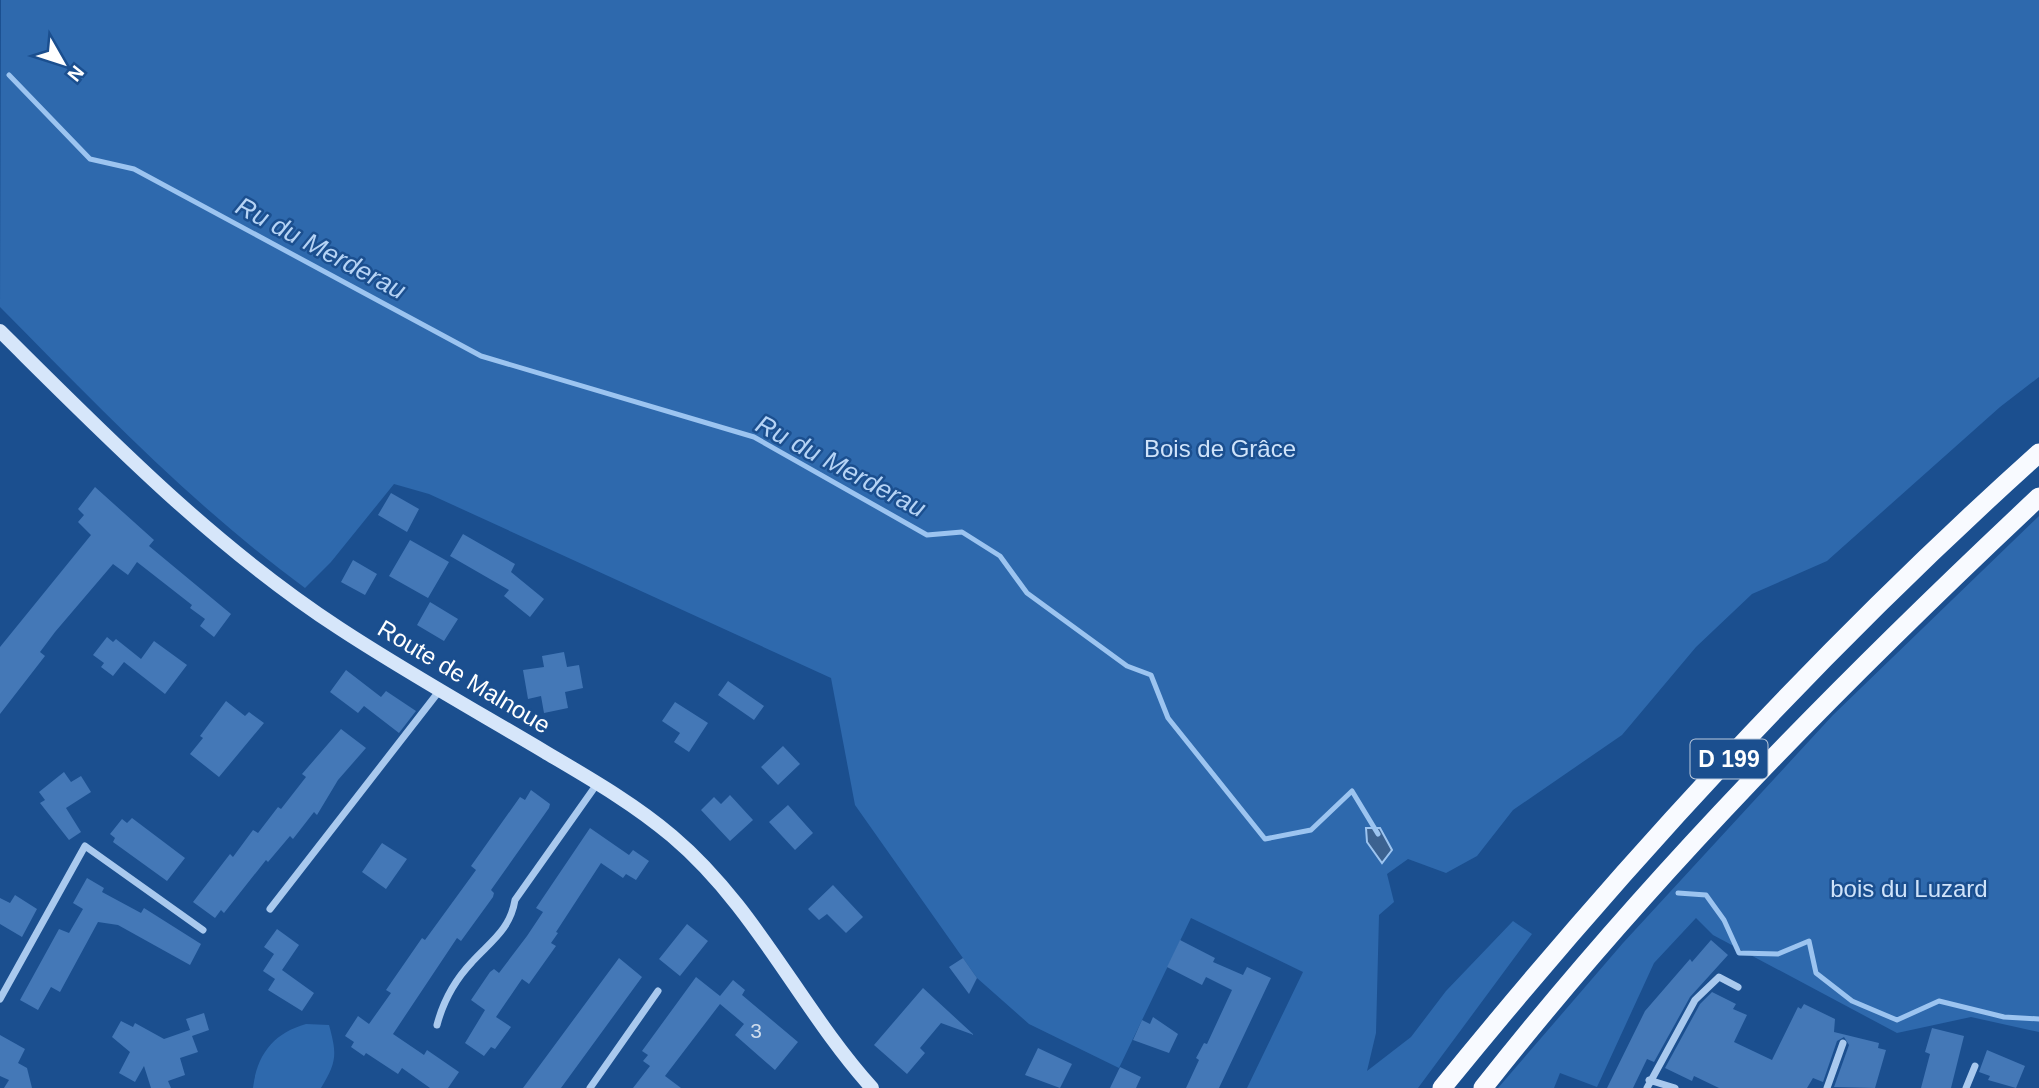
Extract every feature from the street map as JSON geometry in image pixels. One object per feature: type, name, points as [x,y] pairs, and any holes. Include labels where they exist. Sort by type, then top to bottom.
[{"type":"highway","name":"D 199","points":[[1442,1088],[1603,897],[1766,719],[1898,587],[2039,453]]},
{"type":"highway","name":"D 199","points":[[1483,1088],[1629,914],[1784,746],[1920,608],[2039,497]]},
{"type":"main road","name":"Route de Malnoue","points":[[0,331],[128,457],[229,549],[319,615],[598,783],[672,836],[734,898],[872,1088]]},
{"type":"street","points":[[270,909],[440,690]]},
{"type":"street","points":[[437,1025],[442,1004],[471,963],[488,949],[513,915],[515,900],[598,783]]},
{"type":"street","points":[[0,999],[85,846],[204,930]]},
{"type":"street","points":[[1675,1088],[1648,1084],[1695,1000],[1718,977],[1738,987]]},
{"type":"street","points":[[590,1088],[658,991]]},
{"type":"street","points":[[1827,1088],[1843,1043]]},
{"type":"street","points":[[1966,1088],[1975,1066]]},
{"type":"green space","name":"Bois de Grâce","points":[[1,0],[2039,0],[2039,377],[2000,407],[1827,561],[1752,594],[1696,647],[1622,735],[1513,810],[1477,856],[1446,873],[1408,859],[1387,874],[1394,902],[1379,915],[1376,1033],[1367,1071],[1411,1037],[1446,991],[1513,921],[1532,934],[1418,1088],[1247,1088],[1303,972],[1191,918],[1119,1068],[1029,1024],[977,978],[855,805],[831,678],[429,494],[394,484],[331,562],[305,588],[185,489],[0,307]]},
{"type":"green space","name":"bois du Luzard","points":[[2039,516],[2039,1032],[1971,1017],[1897,1033],[1713,935],[1696,918],[1654,963],[1597,1087],[1560,1073],[1554,1088],[1498,1088],[1623,943],[1833,715]]},
{"type":"green space","points":[[306,1024],[329,1025],[332,1035],[333,1064],[321,1088],[253,1088],[258,1065],[269,1047],[285,1033]]},
{"type":"shaded area","points":[[1366,828],[1380,828],[1392,850],[1382,863],[1367,842]]},
{"type":"building","points":[[95,487],[154,540],[149,546],[231,614],[214,637],[200,626],[205,619],[190,608],[192,605],[137,562],[128,575],[113,564],[55,632],[40,652],[45,656],[0,714],[0,647],[91,535],[78,522],[84,515],[78,509]]},
{"type":"building","points":[[391,493],[419,509],[407,532],[378,515]]},
{"type":"building","points":[[463,534],[515,564],[511,572],[544,599],[530,617],[504,596],[509,590],[450,556]]},
{"type":"building","points":[[410,540],[449,562],[428,598],[389,576]]},
{"type":"building","points":[[353,560],[377,574],[365,595],[341,582]]},
{"type":"building","points":[[430,602],[458,619],[444,641],[417,625]]},
{"type":"building","points":[[107,637],[113,642],[116,639],[141,659],[154,641],[187,665],[165,694],[124,662],[113,676],[101,667],[104,663],[93,655]]},
{"type":"building","points":[[564,652],[567,667],[579,665],[583,688],[565,692],[568,708],[544,713],[541,696],[528,699],[523,670],[544,667],[542,656]]},
{"type":"building","points":[[346,670],[381,697],[386,691],[416,711],[399,733],[364,706],[358,713],[330,692]]},
{"type":"building","points":[[728,681],[764,706],[754,720],[718,695]]},
{"type":"building","points":[[226,701],[245,716],[249,712],[264,723],[219,777],[190,754]]},
{"type":"building","points":[[675,702],[708,723],[689,752],[674,742],[680,733],[662,721]]},
{"type":"building","points":[[341,729],[366,748],[338,780],[317,815],[314,812],[293,839],[290,836],[268,862],[266,860],[224,913],[221,910],[215,918],[193,902],[230,854],[233,857],[253,830],[258,833],[278,807],[281,809],[306,777],[302,774]]},
{"type":"building","points":[[783,746],[800,764],[778,785],[761,767]]},
{"type":"building","points":[[64,772],[71,782],[81,776],[91,792],[66,808],[81,832],[69,840],[40,803],[45,800],[39,792]]},
{"type":"building","points":[[531,790],[550,804],[549,808],[491,890],[493,897],[461,941],[457,938],[393,1034],[424,1055],[427,1050],[459,1072],[448,1088],[430,1088],[402,1068],[398,1074],[366,1053],[364,1056],[351,1047],[354,1042],[345,1036],[358,1016],[369,1024],[391,993],[386,990],[422,938],[425,940],[476,870],[471,866],[520,797],[525,800]]},
{"type":"building","points":[[730,795],[753,820],[730,841],[701,810],[714,797],[721,804]]},
{"type":"building","points":[[788,805],[813,833],[795,850],[769,822]]},
{"type":"building","points":[[132,818],[185,858],[167,881],[113,842],[115,838],[110,834],[122,819],[127,823]]},
{"type":"building","points":[[590,828],[629,855],[633,850],[649,861],[636,880],[626,874],[623,878],[601,863],[556,932],[558,933],[551,943],[556,946],[529,984],[522,979],[496,1017],[511,1027],[495,1049],[491,1047],[484,1056],[465,1043],[485,1010],[471,1000],[490,972],[494,969],[499,973],[527,936],[543,912],[536,908]]},
{"type":"building","points":[[382,843],[407,859],[386,889],[362,872]]},
{"type":"building","points":[[87,878],[104,888],[102,892],[141,913],[144,908],[201,944],[190,965],[118,925],[98,922],[60,992],[51,987],[38,1010],[20,1000],[59,929],[69,933],[83,909],[73,903]]},
{"type":"building","points":[[833,885],[863,917],[846,933],[827,914],[819,920],[808,909]]},
{"type":"building","points":[[15,895],[37,909],[22,937],[0,924],[0,898],[10,903]]},
{"type":"building","points":[[687,924],[708,941],[680,976],[659,959]]},
{"type":"building","points":[[277,929],[299,945],[282,970],[314,993],[302,1011],[268,990],[275,979],[263,971],[274,954],[264,947]]},
{"type":"building","points":[[1180,940],[1215,958],[1213,962],[1243,975],[1247,967],[1271,978],[1219,1088],[1186,1088],[1199,1060],[1196,1058],[1204,1043],[1207,1044],[1232,990],[1206,977],[1202,985],[1167,967]]},
{"type":"building","points":[[1711,940],[1728,955],[1690,997],[1654,1062],[1647,1059],[1633,1088],[1607,1088],[1645,1011],[1690,959],[1692,962]]},
{"type":"building","points":[[619,958],[642,977],[561,1088],[523,1088]]},
{"type":"building","points":[[963,958],[977,978],[969,994],[949,967]]},
{"type":"building","points":[[696,977],[720,996],[733,980],[745,990],[742,995],[798,1042],[775,1070],[735,1035],[744,1024],[720,1004],[665,1076],[681,1088],[633,1088],[650,1066],[643,1061],[648,1055],[642,1051]]},
{"type":"building","points":[[923,988],[974,1035],[941,1023],[920,1048],[925,1053],[907,1074],[874,1045]]},
{"type":"building","points":[[1712,992],[1736,1004],[1733,1009],[1747,1015],[1734,1042],[1772,1060],[1798,1007],[1801,1009],[1804,1004],[1835,1019],[1834,1032],[1879,1043],[1878,1048],[1886,1050],[1875,1088],[1834,1087],[1849,1045],[1844,1037],[1837,1041],[1823,1082],[1813,1078],[1807,1088],[1719,1088],[1694,1076],[1692,1081],[1665,1068],[1700,1004]]},
{"type":"building","points":[[204,1013],[209,1030],[192,1036],[198,1052],[180,1058],[185,1075],[168,1081],[171,1088],[151,1088],[144,1066],[135,1082],[119,1073],[130,1052],[112,1037],[121,1021],[133,1027],[135,1023],[164,1039],[190,1030],[186,1019]]},
{"type":"building","points":[[1153,1017],[1178,1034],[1169,1053],[1133,1040],[1142,1020],[1150,1024]]},
{"type":"building","points":[[1932,1028],[1964,1036],[1951,1088],[1921,1088],[1930,1054],[1925,1052]]},
{"type":"building","points":[[0,1035],[25,1049],[18,1063],[27,1068],[32,1088],[4,1088],[9,1080],[0,1076]]},
{"type":"building","points":[[1038,1048],[1072,1064],[1060,1088],[1025,1075]]},
{"type":"building","points":[[1987,1050],[2025,1066],[2016,1088],[1988,1080],[1990,1076],[1979,1072]]},
{"type":"building","points":[[1120,1067],[1141,1077],[1136,1088],[1110,1088]]},
{"type":"waterway","name":"Ru du Merderau","points":[[9,75],[90,159],[134,169],[481,356],[754,437],[927,535],[962,532],[1000,556],[1027,593],[1127,666],[1151,675],[1168,718],[1265,839],[1311,830],[1352,791],[1378,834]]},
{"type":"waterway","name":"Ru du Merderau","points":[[1678,893],[1706,895],[1724,920],[1739,953],[1778,954],[1809,941],[1816,973],[1852,1001],[1897,1020],[1939,1001],[2004,1017],[2039,1019]]}]
